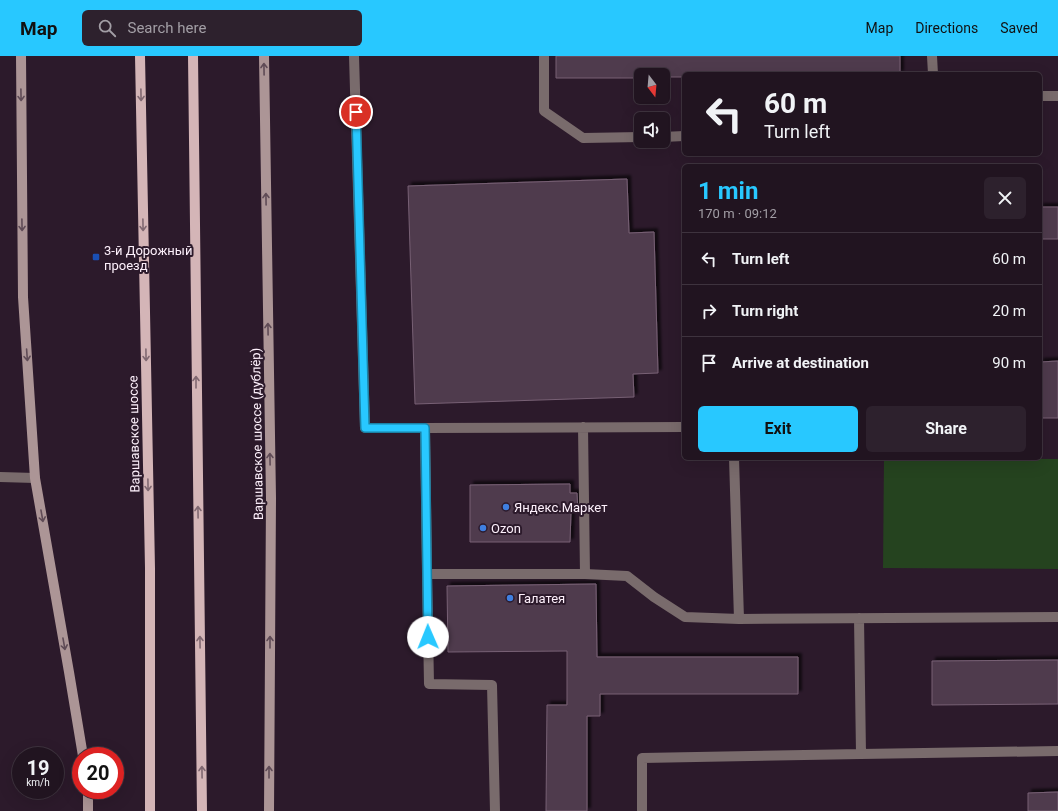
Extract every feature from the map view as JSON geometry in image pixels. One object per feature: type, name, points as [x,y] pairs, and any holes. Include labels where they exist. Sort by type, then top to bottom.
[{"type":"main road","points":[[20,56],[23,297],[35,478],[82,747]]},
{"type":"main road","name":"Варшавское шоссе","points":[[140,56],[150,568],[150,811]]},
{"type":"main road","points":[[193,56],[202,811]]},
{"type":"main road","name":"Варшавское шоссе (дублёр)","points":[[264,56],[271,498],[268,811]]},
{"type":"main road","points":[[88,799],[88,811]]},
{"type":"main road","points":[[90,799],[93,811]]},
{"type":"street","points":[[354,56],[365,428],[682,427]]},
{"type":"street","points":[[544,56],[544,111],[583,138],[634,137]]},
{"type":"street","points":[[932,56],[933,72]]},
{"type":"street","points":[[1042,96],[1058,96]]},
{"type":"street","points":[[670,137],[682,136]]},
{"type":"street","points":[[583,427],[585,574]]},
{"type":"street","points":[[425,428],[429,684],[492,686],[495,811]]},
{"type":"street","points":[[734,460],[739,619]]},
{"type":"street","points":[[0,477],[35,478]]},
{"type":"street","points":[[427,574],[585,574],[627,576],[654,597],[686,617],[739,619],[1058,617]]},
{"type":"street","points":[[859,618],[860,754]]},
{"type":"street","points":[[642,811],[642,758],[1058,751]]},
{"type":"green space","points":[[1058,459],[1058,569],[883,568],[884,460]]},
{"type":"building","points":[[556,56],[900,56],[900,72],[682,72],[682,77],[670,77],[670,68],[634,68],[634,78],[556,78]]},
{"type":"building","points":[[627,179],[629,233],[654,232],[658,373],[633,374],[634,397],[415,404],[408,186]]},
{"type":"building","points":[[1042,207],[1058,207],[1058,239],[1042,239]]},
{"type":"building","points":[[1058,361],[1058,418],[1042,418],[1042,362]]},
{"type":"building","points":[[570,484],[570,493],[577,493],[578,512],[571,512],[570,542],[470,542],[470,485]]},
{"type":"building","points":[[596,584],[597,657],[798,657],[798,694],[600,694],[600,716],[587,716],[587,811],[546,811],[547,705],[567,705],[567,651],[448,652],[447,586]]},
{"type":"building","points":[[1058,660],[1058,704],[932,705],[932,661]]},
{"type":"building","points":[[1058,792],[1058,811],[1028,811],[1028,793]]},
{"type":"place","name":"3-й Дорожный проезд","points":[[96,257]]},
{"type":"place","name":"Яндекс.Маркет","points":[[506,507]]},
{"type":"place","name":"Ozon","points":[[483,528]]},
{"type":"place","name":"Галатея","points":[[510,598]]},
{"type":"route","points":[[356,112],[365,428],[425,428],[428,637]]}]
